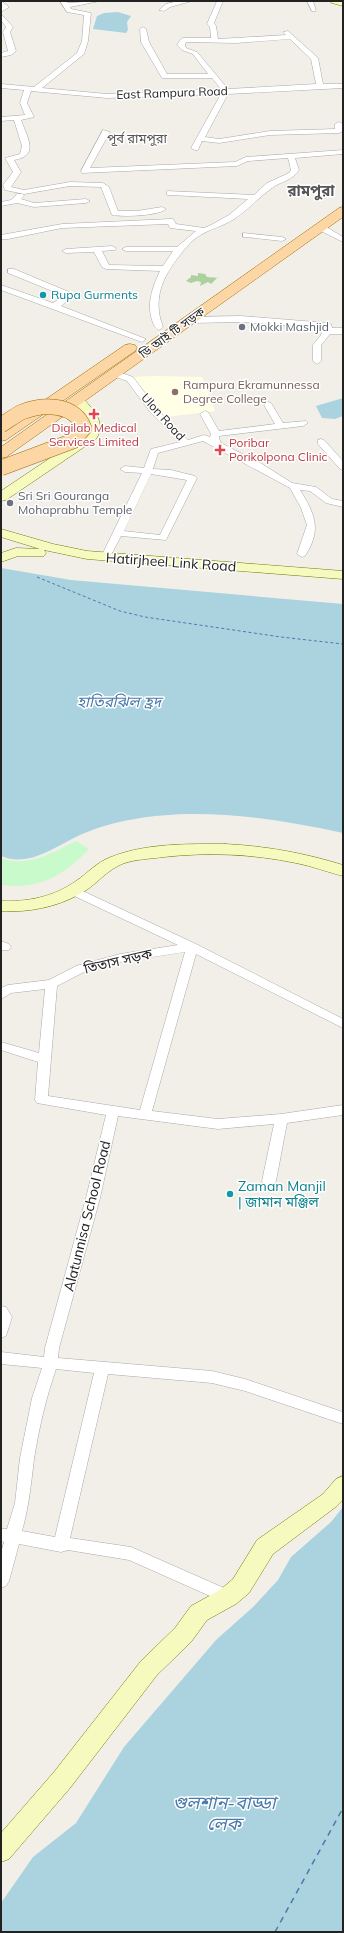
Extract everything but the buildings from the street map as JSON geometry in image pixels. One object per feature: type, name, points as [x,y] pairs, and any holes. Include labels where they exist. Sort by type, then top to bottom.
[{"type":"main road","points":[[334,1],[343,3]]},
{"type":"main road","name":"ডি আই টি সড়ক","points":[[1,437],[282,239],[343,199]]},
{"type":"main road","name":"ডি আই টি সড়ক","points":[[1,454],[116,374],[343,211]]},
{"type":"main road","points":[[1,497],[91,436],[94,428],[93,418],[78,400]]},
{"type":"main road","points":[[1,425],[22,412],[38,407],[51,407],[65,409],[81,418],[84,428],[78,437],[73,441],[1,468]]},
{"type":"main road","points":[[1,528],[55,555]]},
{"type":"main road","name":"Hatirjheel Link Road","points":[[1,533],[30,543],[67,552],[106,557],[343,574]]},
{"type":"main road","points":[[1,558],[8,554],[26,551],[101,562],[269,576],[343,579]]},
{"type":"main road","points":[[300,577],[343,584]]},
{"type":"main road","points":[[1,897],[26,896],[48,890],[73,878],[88,863],[103,855],[119,849],[151,844],[194,841],[242,842],[320,854],[343,861]]},
{"type":"main road","points":[[1,906],[30,906],[72,890],[83,884],[100,868],[115,861],[136,855],[172,850],[216,849],[261,852],[302,859],[343,871]]},
{"type":"main road","points":[[1,1851],[62,1780],[149,1668],[183,1635],[199,1613],[228,1597],[241,1586],[265,1547],[324,1504],[343,1485]]},
{"type":"street","points":[[65,3],[97,1]]},
{"type":"street","points":[[162,10],[167,3],[189,1]]},
{"type":"street","points":[[215,40],[213,26],[210,24],[220,1]]},
{"type":"street","points":[[310,1],[314,10]]},
{"type":"street","points":[[1,3],[6,7],[1,10]]},
{"type":"street","points":[[1,119],[30,117],[23,105],[23,98],[32,89],[76,59],[84,46],[88,13],[71,12],[65,3]]},
{"type":"street","points":[[1,16],[10,27],[6,32],[12,51],[1,55]]},
{"type":"street","points":[[143,29],[145,42],[165,76],[214,76]]},
{"type":"street","points":[[195,148],[226,91],[195,53],[184,49],[181,43],[183,40],[236,41],[289,34],[314,58],[320,85]]},
{"type":"street","name":"East Rampura Road","points":[[1,86],[107,96],[266,90],[320,85],[343,86]]},
{"type":"street","points":[[17,119],[26,146],[25,153],[22,156],[9,158],[16,172],[7,185],[8,188],[24,192],[70,184],[102,185],[106,186],[115,213],[137,213],[162,209]]},
{"type":"street","points":[[201,139],[218,140],[276,132],[339,128],[343,138]]},
{"type":"street","points":[[106,132],[85,171],[237,164],[246,159],[343,152]]},
{"type":"street","points":[[159,327],[153,314],[157,285],[164,269],[193,235],[220,225],[270,185],[292,175],[295,170],[290,157]]},
{"type":"street","points":[[1,204],[11,204],[24,192]]},
{"type":"street","points":[[170,193],[253,198]]},
{"type":"street","points":[[16,200],[34,205],[86,201]]},
{"type":"street","points":[[1,236],[8,237],[62,226],[99,223],[112,224],[170,221],[173,226],[204,230]]},
{"type":"street","points":[[320,227],[343,240]]},
{"type":"street","points":[[246,235],[282,239]]},
{"type":"street","points":[[66,251],[112,248]]},
{"type":"street","points":[[126,249],[181,249]]},
{"type":"street","points":[[97,250],[106,267],[164,269]]},
{"type":"street","points":[[11,271],[66,294],[66,298],[54,307]]},
{"type":"street","points":[[1,287],[142,339]]},
{"type":"street","points":[[191,320],[242,319],[328,326],[323,340],[317,345],[317,361]]},
{"type":"street","points":[[327,331],[343,331]]},
{"type":"street","name":"Ulon Road","points":[[116,374],[130,379],[154,411],[186,443],[204,438],[216,438],[294,487],[313,490],[329,501],[343,504]]},
{"type":"street","points":[[268,405],[280,425]]},
{"type":"street","points":[[205,414],[216,438],[280,425],[303,423]]},
{"type":"street","points":[[321,442],[343,467]]},
{"type":"street","points":[[106,557],[148,471],[154,451],[186,443]]},
{"type":"street","points":[[117,533],[163,538],[192,478],[171,473],[125,469]]},
{"type":"street","points":[[294,487],[304,502],[312,524],[309,537],[302,554]]},
{"type":"street","points":[[72,890],[192,947],[343,1024]]},
{"type":"street","points":[[145,1115],[192,947]]},
{"type":"street","name":"তিতাস সড়ক","points":[[1,995],[8,988],[52,984],[80,968],[120,958],[192,947]]},
{"type":"street","points":[[52,984],[41,1100],[113,1111],[218,1124],[281,1119],[343,1110]]},
{"type":"street","points":[[1,1046],[44,1059]]},
{"type":"street","name":"Alatunnisa School Road","points":[[1,1581],[7,1536],[22,1503],[26,1458],[39,1398],[51,1363],[52,1348],[94,1198],[113,1111]]},
{"type":"street","points":[[269,1181],[281,1119]]},
{"type":"street","points":[[1,1311],[5,1317],[1,1332]]},
{"type":"street","points":[[1,1358],[212,1377],[245,1385],[343,1418]]},
{"type":"street","points":[[61,1545],[102,1368]]},
{"type":"street","points":[[7,1536],[131,1554],[228,1597]]},
{"type":"shaded area","points":[[132,377],[202,377],[215,411],[166,417]]},
{"type":"green space","points":[[198,273],[205,274],[207,277],[221,278],[217,278],[211,284],[208,282],[200,286],[201,282],[197,281],[191,283],[186,281],[191,277],[191,275],[198,276]]},
{"type":"green space","points":[[76,841],[89,849],[70,867],[60,874],[39,883],[15,886],[1,885],[1,858],[11,861],[21,861],[40,858]]},
{"type":"water","points":[[118,12],[131,16],[127,22],[128,30],[126,33],[93,29],[97,16],[104,13]]},
{"type":"water","points":[[343,398],[343,416],[335,419],[322,418],[316,406]]},
{"type":"water","name":"হাতিরঝিল হ্রদ","points":[[1,568],[71,580],[343,604],[343,833],[258,818],[229,815],[172,815],[115,823],[88,831],[52,850],[32,858],[11,859],[1,856]]},
{"type":"water","name":"গুলশান-বাড্ডা লেক","points":[[343,1507],[343,1932],[1,1932],[1,1903],[33,1857],[76,1823],[124,1747],[216,1640],[253,1607],[278,1580],[291,1557],[331,1522]]},
{"type":"ferry route","points":[[37,577],[120,611],[145,617],[281,637],[343,644]]},
{"type":"ferry route","points":[[275,1932],[343,1808]]},
{"type":"place","name":"Rupa Gurments","points":[[43,295]]},
{"type":"place","name":"Mokki Mashjid","points":[[242,327]]},
{"type":"place","name":"Rampura Ekramunnessa Degree College","points":[[175,392]]},
{"type":"place","name":"Digilab Medical Services Limited","points":[[94,414]]},
{"type":"place","name":"Poribar Porikolpona Clinic","points":[[220,450]]},
{"type":"place","name":"Sri Sri Gouranga Mohaprabhu Temple","points":[[10,503]]},
{"type":"place","name":"Zaman Manjil | জামান মঞ্জিল","points":[[230,1194]]},
{"type":"district","name":"পূর্ব রামপুরা","points":[[137,138]]},
{"type":"district","name":"রামপুরা","points":[[311,191]]}]
